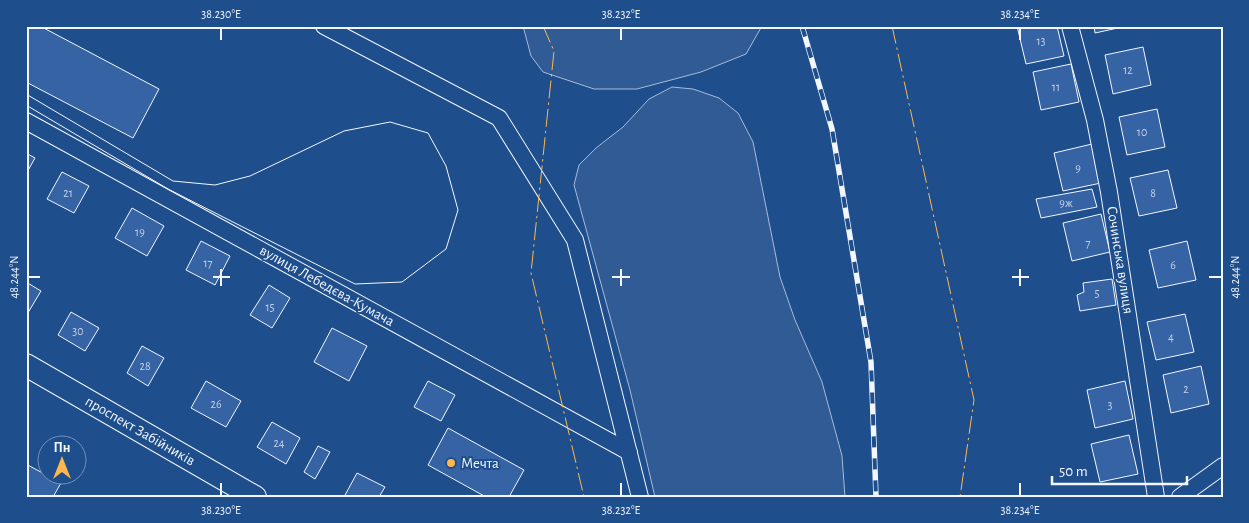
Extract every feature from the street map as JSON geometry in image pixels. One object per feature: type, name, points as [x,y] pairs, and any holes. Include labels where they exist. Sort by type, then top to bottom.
[{"type":"main road","name":"проспект Забійників","points":[[26,365],[255,497]]},
{"type":"street","points":[[324,26],[499,118],[575,240],[640,497]]},
{"type":"street","name":"Сочинська вулиця","points":[[1070,26],[1096,120],[1110,192],[1156,497]]},
{"type":"street","name":"вулиця Лебедєва-Кумача","points":[[26,121],[629,452]]},
{"type":"street","points":[[1180,497],[1223,466]]},
{"type":"shaded area","points":[[523,26],[762,26],[746,54],[701,72],[637,89],[594,89],[543,72],[531,56]]},
{"type":"shaded area","points":[[672,87],[693,89],[719,98],[738,113],[753,142],[780,277],[795,320],[822,382],[842,456],[845,497],[655,497],[630,390],[574,185],[579,165],[596,148],[623,127],[649,99]]},
{"type":"building","points":[[26,26],[40,26],[159,89],[133,138],[26,82]]},
{"type":"building","points":[[1017,26],[1057,26],[1064,56],[1026,64]]},
{"type":"building","points":[[1094,26],[1127,26],[1095,33]]},
{"type":"building","points":[[1143,47],[1151,85],[1113,94],[1105,55]]},
{"type":"building","points":[[1071,64],[1079,102],[1041,110],[1033,72]]},
{"type":"building","points":[[1157,109],[1165,147],[1127,155],[1119,117]]},
{"type":"building","points":[[1092,144],[1101,183],[1063,191],[1054,153]]},
{"type":"building","points":[[26,153],[35,158],[26,174]]},
{"type":"building","points":[[1168,170],[1177,208],[1139,216],[1130,178]]},
{"type":"building","points":[[62,172],[89,186],[74,213],[47,199]]},
{"type":"building","points":[[1092,189],[1097,207],[1041,218],[1036,199]]},
{"type":"building","points":[[132,208],[164,226],[147,256],[115,238]]},
{"type":"building","points":[[1101,214],[1110,252],[1072,261],[1063,223]]},
{"type":"building","points":[[201,241],[230,256],[215,285],[186,270]]},
{"type":"building","points":[[1187,241],[1196,280],[1158,288],[1149,250]]},
{"type":"building","points":[[1112,279],[1116,305],[1080,311],[1077,295],[1084,292],[1083,283]]},
{"type":"building","points":[[26,282],[41,291],[26,316]]},
{"type":"building","points":[[269,285],[290,298],[272,328],[250,315]]},
{"type":"building","points":[[71,312],[99,328],[85,351],[58,335]]},
{"type":"building","points":[[1185,314],[1194,352],[1156,360],[1147,322]]},
{"type":"building","points":[[332,328],[367,346],[349,381],[314,362]]},
{"type":"building","points":[[142,346],[164,358],[148,386],[127,373]]},
{"type":"building","points":[[1201,366],[1209,404],[1171,413],[1163,375]]},
{"type":"building","points":[[206,381],[241,401],[226,427],[191,408]]},
{"type":"building","points":[[428,381],[455,395],[441,421],[414,407]]},
{"type":"building","points":[[1125,381],[1133,419],[1095,428],[1087,390]]},
{"type":"building","points":[[272,422],[300,438],[286,464],[257,447]]},
{"type":"building","points":[[448,428],[524,470],[509,497],[486,497],[428,465]]},
{"type":"building","points":[[1129,435],[1138,474],[1100,482],[1091,444]]},
{"type":"building","points":[[318,446],[330,452],[315,479],[304,472]]},
{"type":"building","points":[[26,464],[38,471],[38,486],[59,486],[53,497],[26,497]]},
{"type":"building","points":[[357,473],[385,487],[379,497],[344,497]]},
{"type":"tram line","points":[[26,94],[173,181],[215,185],[250,176],[344,131],[390,122],[428,133],[446,166],[458,210],[446,249],[402,282],[355,284],[168,189],[26,105]]},
{"type":"railway","points":[[802,26],[832,129],[871,362],[876,497]]},
{"type":"power","points":[[543,26],[554,51],[531,273],[584,497]]},
{"type":"power","points":[[892,26],[974,400],[960,497]]},
{"type":"place","name":"Мечта","points":[[451,463]]}]
